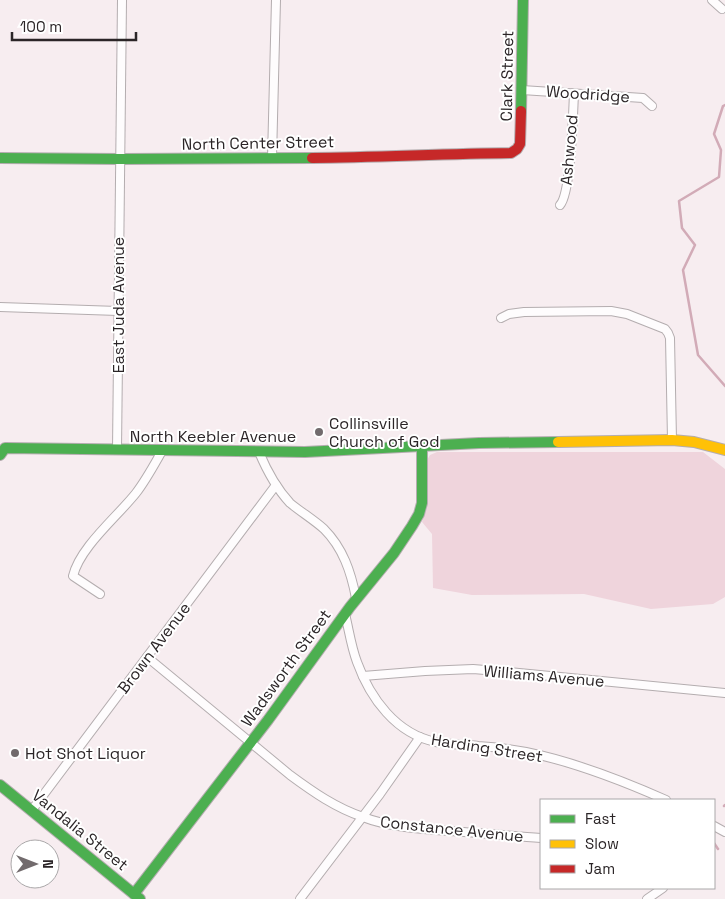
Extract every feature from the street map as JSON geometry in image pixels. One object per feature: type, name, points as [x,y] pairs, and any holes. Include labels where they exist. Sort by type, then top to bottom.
[{"type":"street","name":"East Juda Avenue","points":[[117,450],[122,0]]},
{"type":"street","points":[[272,158],[276,0]]},
{"type":"street","name":"Clark Street","points":[[516,151],[520,142],[523,0]]},
{"type":"street","points":[[712,0],[722,9]]},
{"type":"street","name":"Woodridge","points":[[522,90],[643,98],[652,106]]},
{"type":"street","name":"Ashwood","points":[[560,205],[563,202],[567,183],[574,93]]},
{"type":"street","name":"North Center Street","points":[[0,158],[382,158],[446,153],[511,153],[516,151]]},
{"type":"street","points":[[0,307],[118,311]]},
{"type":"street","points":[[501,318],[510,314],[524,312],[610,311],[627,314],[665,329],[670,338],[672,440]]},
{"type":"street","name":"North Keebler Avenue","points":[[2,451],[305,452],[488,443],[672,440],[694,442],[725,450]]},
{"type":"street","name":"Wadsworth Street","points":[[137,896],[356,598],[401,543],[421,511],[422,446]]},
{"type":"street","points":[[100,594],[73,576],[75,566],[90,544],[136,493],[162,451]]},
{"type":"street","points":[[258,452],[276,485],[290,503],[323,529],[334,541],[349,567],[356,598]]},
{"type":"street","name":"Brown Avenue","points":[[32,810],[276,485]]},
{"type":"street","name":"Harding Street","points":[[345,614],[354,651],[363,676],[372,693],[387,714],[400,725],[420,737],[434,742],[509,749],[554,759],[598,772],[664,799]]},
{"type":"street","name":"Constance Avenue","points":[[147,657],[290,775],[333,804],[362,817],[404,826],[540,838]]},
{"type":"street","name":"Williams Avenue","points":[[363,676],[425,671],[473,670],[725,693]]},
{"type":"street","points":[[300,899],[420,737]]},
{"type":"street","name":"Vandalia Street","points":[[1,789],[32,810],[137,896]]},
{"type":"street","points":[[647,899],[661,889]]},
{"type":"shaded area","points":[[437,452],[703,452],[725,469],[725,597],[713,604],[651,609],[584,594],[472,595],[433,588],[432,534],[422,522],[427,508],[427,460],[430,455]]},
{"type":"waterway","points":[[725,105],[723,106],[714,134],[721,150],[719,177],[679,201],[682,228],[695,245],[683,270],[698,355],[725,386]]},
{"type":"waterway","points":[[715,844],[718,849]]},
{"type":"traffic: fast","points":[[521,111],[523,0]]},
{"type":"traffic: fast","points":[[0,158],[312,158]]},
{"type":"traffic: fast","points":[[0,455],[5,448],[305,452],[479,443],[558,442]]},
{"type":"traffic: fast","points":[[134,894],[268,720],[350,607],[394,553],[412,526],[419,514],[422,503],[422,446]]},
{"type":"traffic: fast","points":[[0,785],[140,899]]},
{"type":"traffic: slow","points":[[558,442],[672,440],[694,442],[725,450]]},
{"type":"traffic: jam","points":[[312,158],[511,153],[520,144],[521,111]]},
{"type":"place","name":"Collinsville Church of God","points":[[319,432]]},
{"type":"place","name":"Hot Shot Liquor","points":[[15,753]]}]
